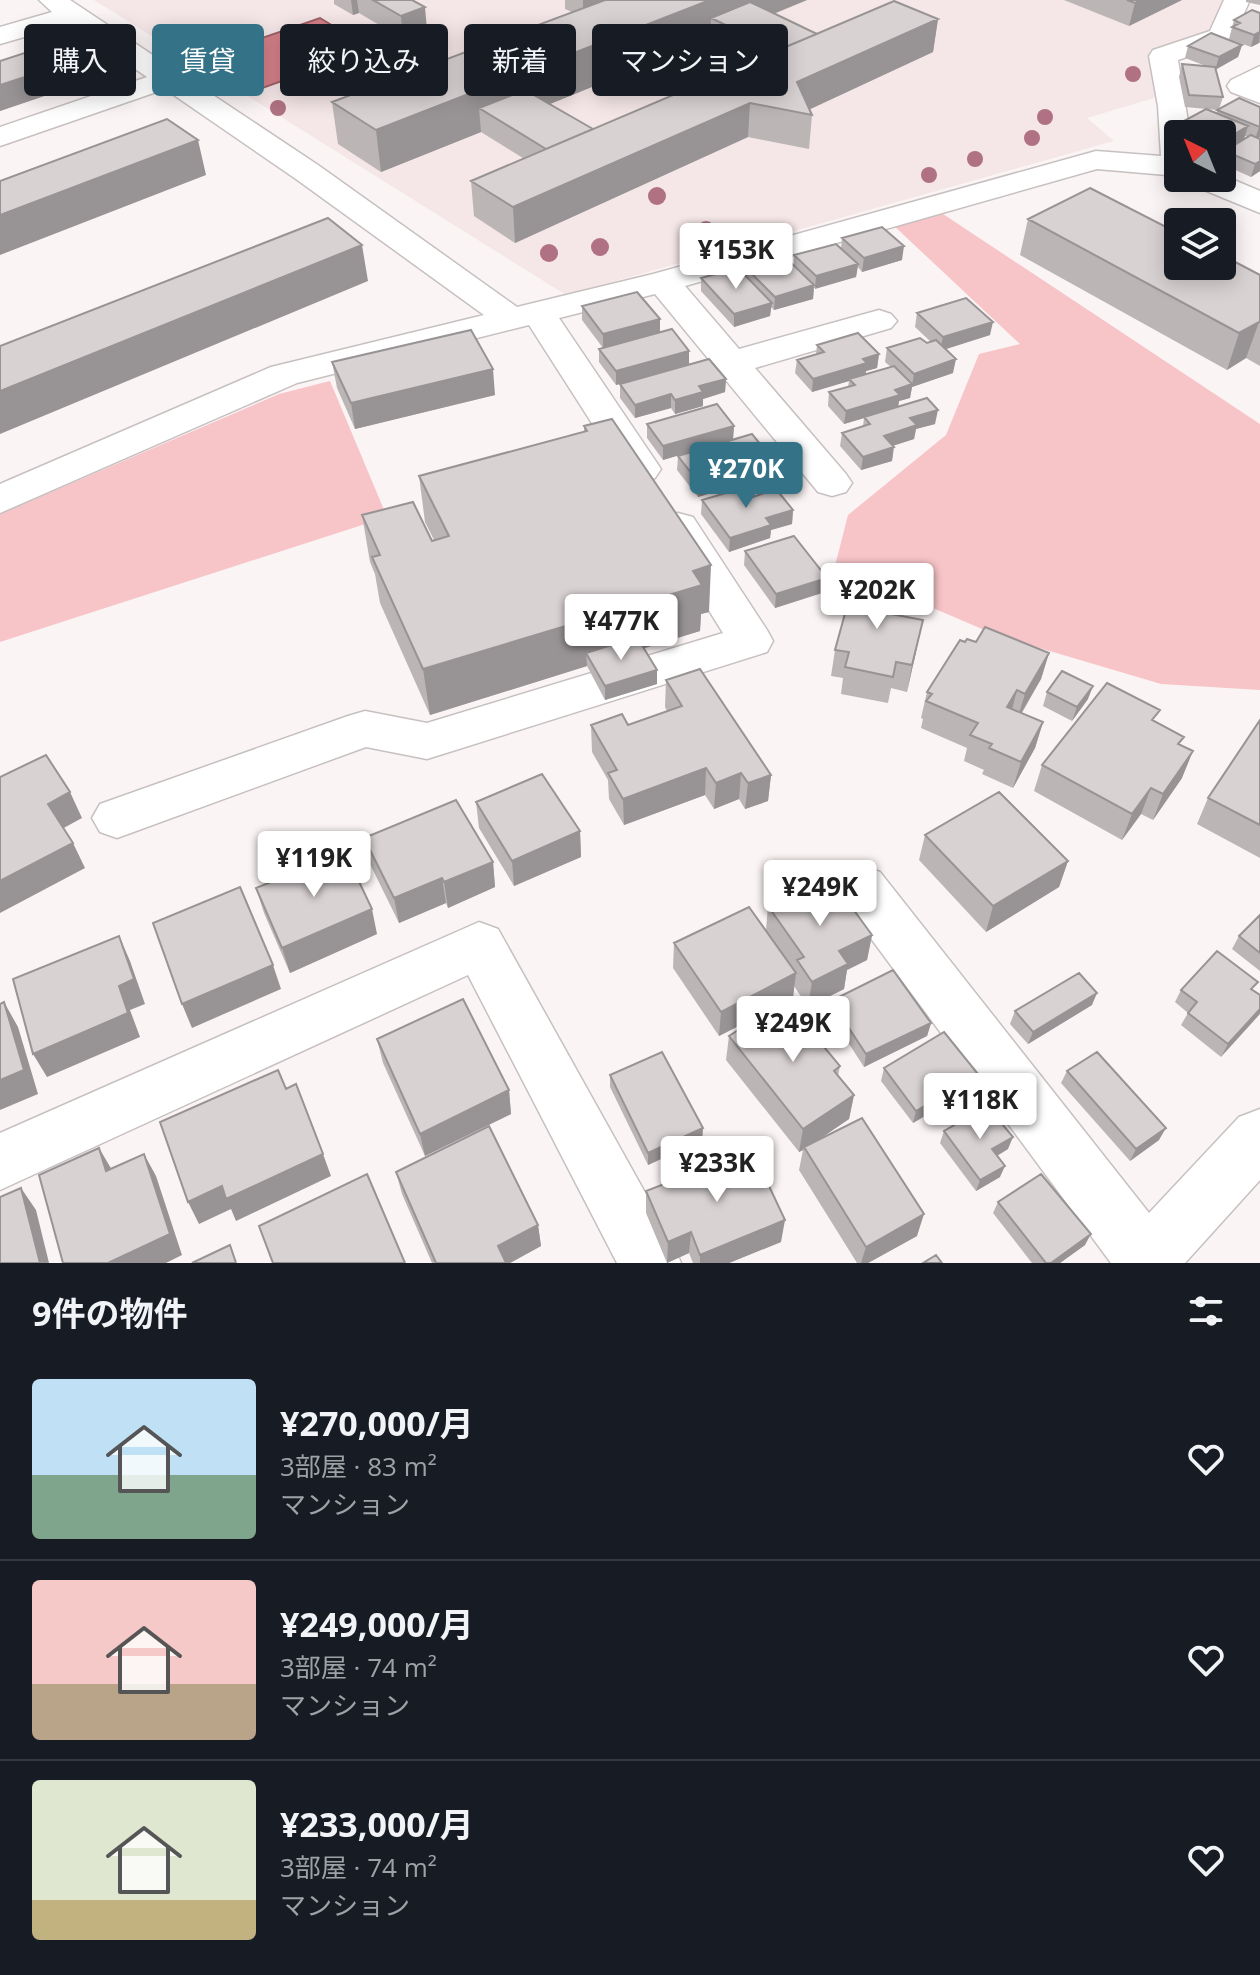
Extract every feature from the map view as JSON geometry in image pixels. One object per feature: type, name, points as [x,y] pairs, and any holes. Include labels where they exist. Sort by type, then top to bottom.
[{"type":"street","points":[[1174,120],[1163,56],[1221,36],[1237,0]]},
{"type":"street","points":[[0,36],[63,7],[152,68]]},
{"type":"street","points":[[1260,75],[1241,86],[1260,94]]},
{"type":"street","points":[[0,137],[152,85]]},
{"type":"street","points":[[117,818],[365,729],[427,741],[751,641],[583,376],[527,317],[193,96]]},
{"type":"street","points":[[0,500],[284,375],[663,282],[1096,160],[1164,166]]},
{"type":"street","points":[[1235,192],[1260,203]]},
{"type":"street","points":[[663,282],[832,483]]},
{"type":"street","points":[[731,363],[879,321]]},
{"type":"street","points":[[862,887],[1145,1261],[1259,1139]]},
{"type":"street","points":[[0,1162],[479,945],[650,1263]]},
{"type":"shaded area","points":[[94,0],[1228,0],[1212,34],[1165,53],[1161,96],[1087,118],[1114,141],[566,295],[248,96],[264,96],[264,24],[152,24],[152,36]]},
{"type":"shaded area","points":[[320,18],[330,24],[303,24]]},
{"type":"shaded area","points":[[280,32],[280,82],[264,87],[264,37]]},
{"type":"shaded area","points":[[940,212],[1260,424],[1260,690],[1161,684],[996,635],[835,566],[848,515],[946,435],[979,354],[1020,344],[892,224]]},
{"type":"shaded area","points":[[330,381],[387,517],[0,642],[0,514],[279,394]]},
{"type":"building","points":[[373,0],[412,0],[425,7],[401,16]]},
{"type":"building","points":[[605,0],[710,0],[648,24],[592,24],[592,46],[576,52],[576,24],[541,24]]},
{"type":"building","points":[[894,1],[938,19],[797,82],[812,115],[750,103],[513,207],[471,181],[671,96],[788,96],[788,46]]},
{"type":"building","points":[[750,2],[817,34],[788,46],[788,24],[724,24],[711,18]]},
{"type":"building","points":[[1252,10],[1260,13],[1260,32],[1254,35],[1232,27],[1240,23],[1234,20]]},
{"type":"building","points":[[1211,33],[1242,45],[1219,57],[1188,46]]},
{"type":"building","points":[[24,53],[24,77],[0,85],[0,61]]},
{"type":"building","points":[[464,53],[464,96],[376,130],[332,102],[348,96],[448,96],[448,59]]},
{"type":"building","points":[[1182,64],[1215,67],[1223,97],[1189,95]]},
{"type":"building","points":[[510,96],[535,96],[593,129],[546,149],[479,108]]},
{"type":"building","points":[[1239,98],[1260,107],[1260,127],[1217,110]]},
{"type":"building","points":[[1206,109],[1233,120],[1186,120]]},
{"type":"building","points":[[167,119],[198,140],[0,215],[0,181]]},
{"type":"building","points":[[1236,121],[1248,126],[1236,133]]},
{"type":"building","points":[[1251,135],[1260,139],[1260,161],[1255,164],[1236,156],[1236,144]]},
{"type":"building","points":[[1090,188],[1164,226],[1164,280],[1236,280],[1236,262],[1260,275],[1260,322],[1239,333],[1028,219]]},
{"type":"building","points":[[328,218],[362,245],[0,391],[0,346]]},
{"type":"building","points":[[882,227],[904,246],[864,258],[842,238]]},
{"type":"building","points":[[836,244],[858,264],[816,276],[794,255]]},
{"type":"building","points":[[785,257],[814,285],[775,297],[746,268]]},
{"type":"building","points":[[738,268],[772,303],[734,314],[701,278]]},
{"type":"building","points":[[637,292],[660,319],[603,334],[582,306]]},
{"type":"building","points":[[966,298],[993,322],[943,337],[917,313]]},
{"type":"building","points":[[672,329],[689,351],[616,371],[599,349]]},
{"type":"building","points":[[471,330],[493,369],[351,403],[332,362]]},
{"type":"building","points":[[858,333],[879,354],[863,359],[867,363],[813,379],[797,360],[824,352],[817,345]]},
{"type":"building","points":[[920,338],[927,343],[936,340],[956,359],[914,374],[887,348]]},
{"type":"building","points":[[709,359],[726,379],[699,386],[703,392],[675,400],[671,394],[635,405],[620,384]]},
{"type":"building","points":[[894,366],[912,384],[895,390],[900,395],[846,411],[829,392],[855,385],[849,379]]},
{"type":"building","points":[[927,398],[938,410],[910,418],[917,425],[884,436],[894,447],[863,457],[842,433],[870,424],[864,417]]},
{"type":"building","points":[[717,404],[734,426],[663,446],[647,424]]},
{"type":"building","points":[[612,419],[711,565],[693,571],[702,585],[423,669],[372,557],[380,555],[362,515],[413,502],[432,541],[449,536],[419,476],[587,431],[584,426]]},
{"type":"building","points":[[752,434],[774,461],[699,483],[678,456]]},
{"type":"building","points":[[743,488],[750,498],[776,489],[793,510],[766,518],[771,525],[730,538],[702,500]]},
{"type":"building","points":[[794,536],[827,578],[776,594],[745,551]]},
{"type":"building","points":[[861,578],[898,586],[891,614],[923,620],[912,665],[896,662],[893,677],[845,667],[849,652],[835,650],[849,599],[855,600]]},
{"type":"building","points":[[985,627],[1049,653],[1025,694],[1017,690],[1007,707],[1043,722],[1021,762],[989,748],[992,744],[970,735],[978,723],[926,701],[932,694],[927,692],[960,640],[976,642]]},
{"type":"building","points":[[637,637],[657,670],[605,686],[586,653]]},
{"type":"building","points":[[700,669],[771,775],[748,783],[741,773],[716,783],[706,768],[623,799],[608,773],[617,770],[591,725],[622,714],[628,725],[682,706],[666,680]]},
{"type":"building","points":[[1062,671],[1093,686],[1077,707],[1047,692]]},
{"type":"building","points":[[1107,683],[1160,710],[1152,720],[1184,737],[1178,744],[1193,751],[1163,794],[1151,788],[1132,814],[1042,765]]},
{"type":"building","points":[[1260,720],[1260,825],[1208,798]]},
{"type":"building","points":[[46,755],[70,792],[48,804],[73,843],[0,881],[0,777]]},
{"type":"building","points":[[542,774],[580,831],[512,861],[476,802]]},
{"type":"building","points":[[999,792],[1068,861],[993,906],[925,835]]},
{"type":"building","points":[[456,800],[493,862],[394,898],[364,838]]},
{"type":"building","points":[[345,852],[372,909],[282,948],[256,888]]},
{"type":"building","points":[[826,880],[841,900],[845,898],[872,935],[839,951],[848,964],[812,982],[797,960],[804,957],[768,906]]},
{"type":"building","points":[[240,887],[273,965],[182,1004],[153,923]]},
{"type":"building","points":[[749,907],[796,973],[721,1012],[674,943]]},
{"type":"building","points":[[1260,915],[1260,953],[1239,936]]},
{"type":"building","points":[[119,936],[134,979],[119,986],[128,1013],[33,1054],[13,979]]},
{"type":"building","points":[[1217,951],[1258,982],[1251,989],[1260,995],[1260,1009],[1228,1044],[1188,1013],[1197,1002],[1181,990]]},
{"type":"building","points":[[893,970],[931,1023],[866,1054],[831,1001]]},
{"type":"building","points":[[1079,973],[1097,993],[1033,1032],[1015,1011]]},
{"type":"building","points":[[463,999],[509,1090],[420,1134],[377,1039]]},
{"type":"building","points":[[785,1000],[840,1066],[834,1071],[854,1095],[803,1129],[729,1036]]},
{"type":"building","points":[[4,1002],[24,1070],[0,1080],[0,1004]]},
{"type":"building","points":[[944,1032],[978,1074],[916,1111],[884,1068]]},
{"type":"building","points":[[662,1052],[703,1128],[648,1153],[610,1075]]},
{"type":"building","points":[[1097,1052],[1166,1128],[1136,1149],[1067,1071]]},
{"type":"building","points":[[278,1070],[286,1089],[296,1084],[323,1154],[226,1199],[222,1186],[188,1202],[160,1122]]},
{"type":"building","points":[[987,1106],[1013,1137],[992,1149],[1005,1166],[980,1180],[944,1131]]},
{"type":"building","points":[[862,1118],[924,1214],[866,1247],[804,1147]]},
{"type":"building","points":[[489,1126],[538,1225],[498,1246],[506,1263],[436,1263],[396,1172]]},
{"type":"building","points":[[99,1148],[106,1171],[144,1154],[170,1234],[108,1263],[63,1263],[39,1175]]},
{"type":"building","points":[[752,1150],[785,1220],[700,1255],[691,1232],[668,1242],[646,1191]]},
{"type":"building","points":[[367,1174],[405,1263],[273,1263],[259,1226]]},
{"type":"building","points":[[1041,1174],[1091,1234],[1051,1263],[1046,1263],[998,1202]]},
{"type":"building","points":[[21,1188],[40,1263],[0,1263],[0,1197]]},
{"type":"building","points":[[230,1245],[236,1263],[192,1263]]},
{"type":"building","points":[[936,1255],[942,1263],[923,1263]]}]
